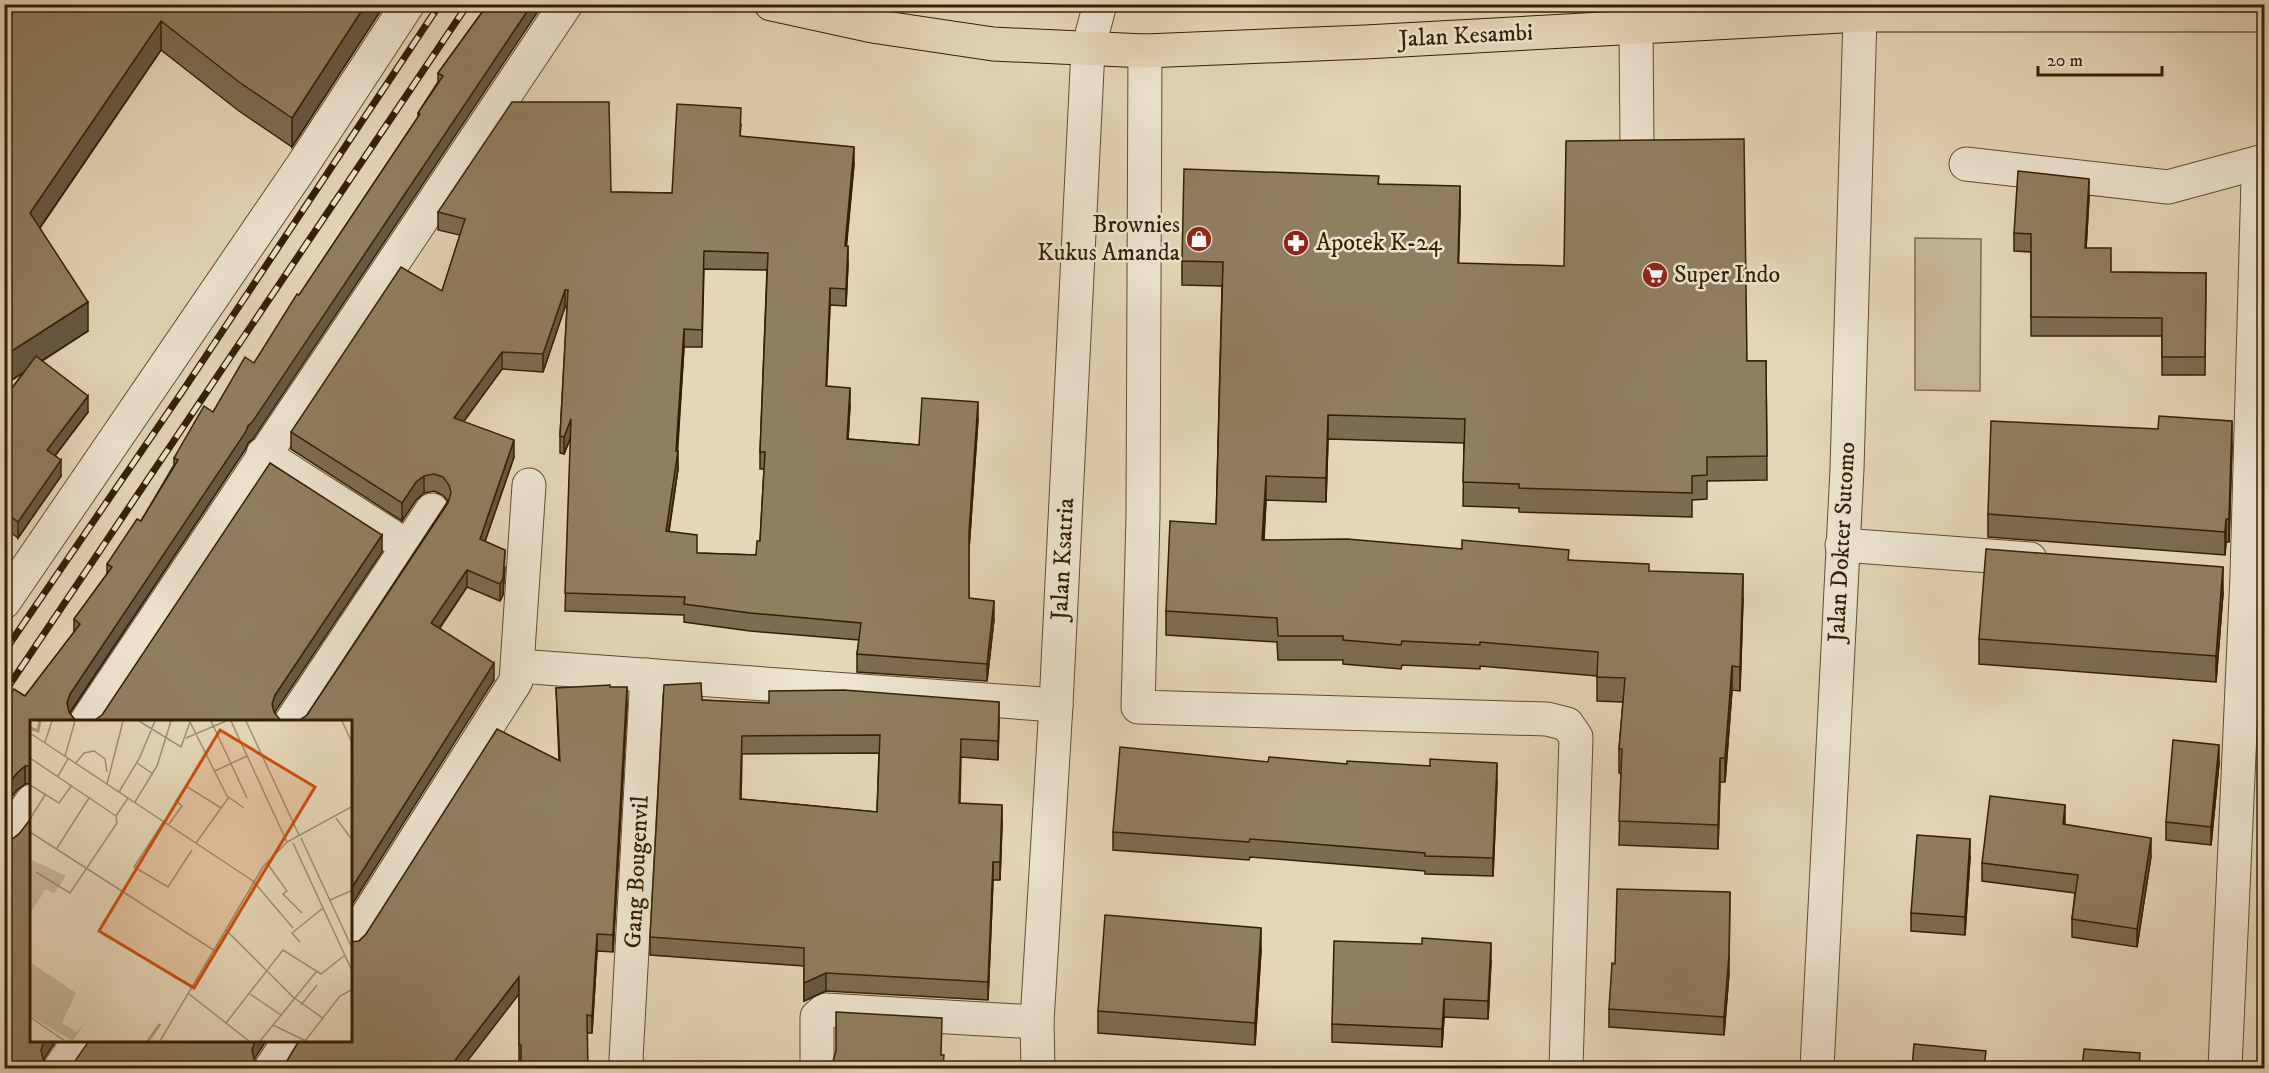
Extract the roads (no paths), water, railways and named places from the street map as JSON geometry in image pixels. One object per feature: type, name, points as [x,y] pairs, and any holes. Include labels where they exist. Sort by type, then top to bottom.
[{"type":"main road","name":"Jalan Kesambi","points":[[771,4],[875,15],[993,44],[1145,51],[1354,43],[1628,19],[1860,15],[2265,15]]},
{"type":"street","points":[[4,602],[302,166],[408,4]]},
{"type":"street","points":[[87,720],[566,4]]},
{"type":"street","name":"Jalan Ksatria","points":[[1038,1068],[1037,1022],[1056,705],[1088,49],[1100,4]]},
{"type":"street","name":"Jalan Dokter Sutomo","points":[[1817,1068],[1847,457],[1860,15]]},
{"type":"street","points":[[1628,19],[1637,146]]},
{"type":"street","points":[[1145,51],[1143,504],[1138,707],[1547,719],[1567,724],[1576,738],[1566,1068]]},
{"type":"street","points":[[1966,164],[2168,186],[2265,161]]},
{"type":"street","points":[[2225,1068],[2247,563],[2258,179],[2265,166]]},
{"type":"street","points":[[263,454],[407,546]]},
{"type":"street","points":[[357,920],[516,681],[529,485]]},
{"type":"street","points":[[292,720],[432,510]]},
{"type":"street","points":[[1842,545],[2060,562]]},
{"type":"street","points":[[518,666],[1056,705]]},
{"type":"street","name":"Gang Bougenvil","points":[[628,1068],[626,1059],[647,675]]},
{"type":"street","points":[[4,840],[30,804]]},
{"type":"street","points":[[818,1068],[817,1017],[825,1011],[1037,1022]]},
{"type":"street","points":[[60,1068],[77,1043]]},
{"type":"street","points":[[271,1068],[287,1043]]},
{"type":"railway","points":[[4,652],[182,392],[440,4]]},
{"type":"railway","points":[[4,693],[468,4]]},
{"type":"place","name":"Brownies Kukus Amanda","points":[[1199,239]]},
{"type":"place","name":"Apotek K-24","points":[[1296,243]]},
{"type":"place","name":"Super Indo","points":[[1655,275]]}]
